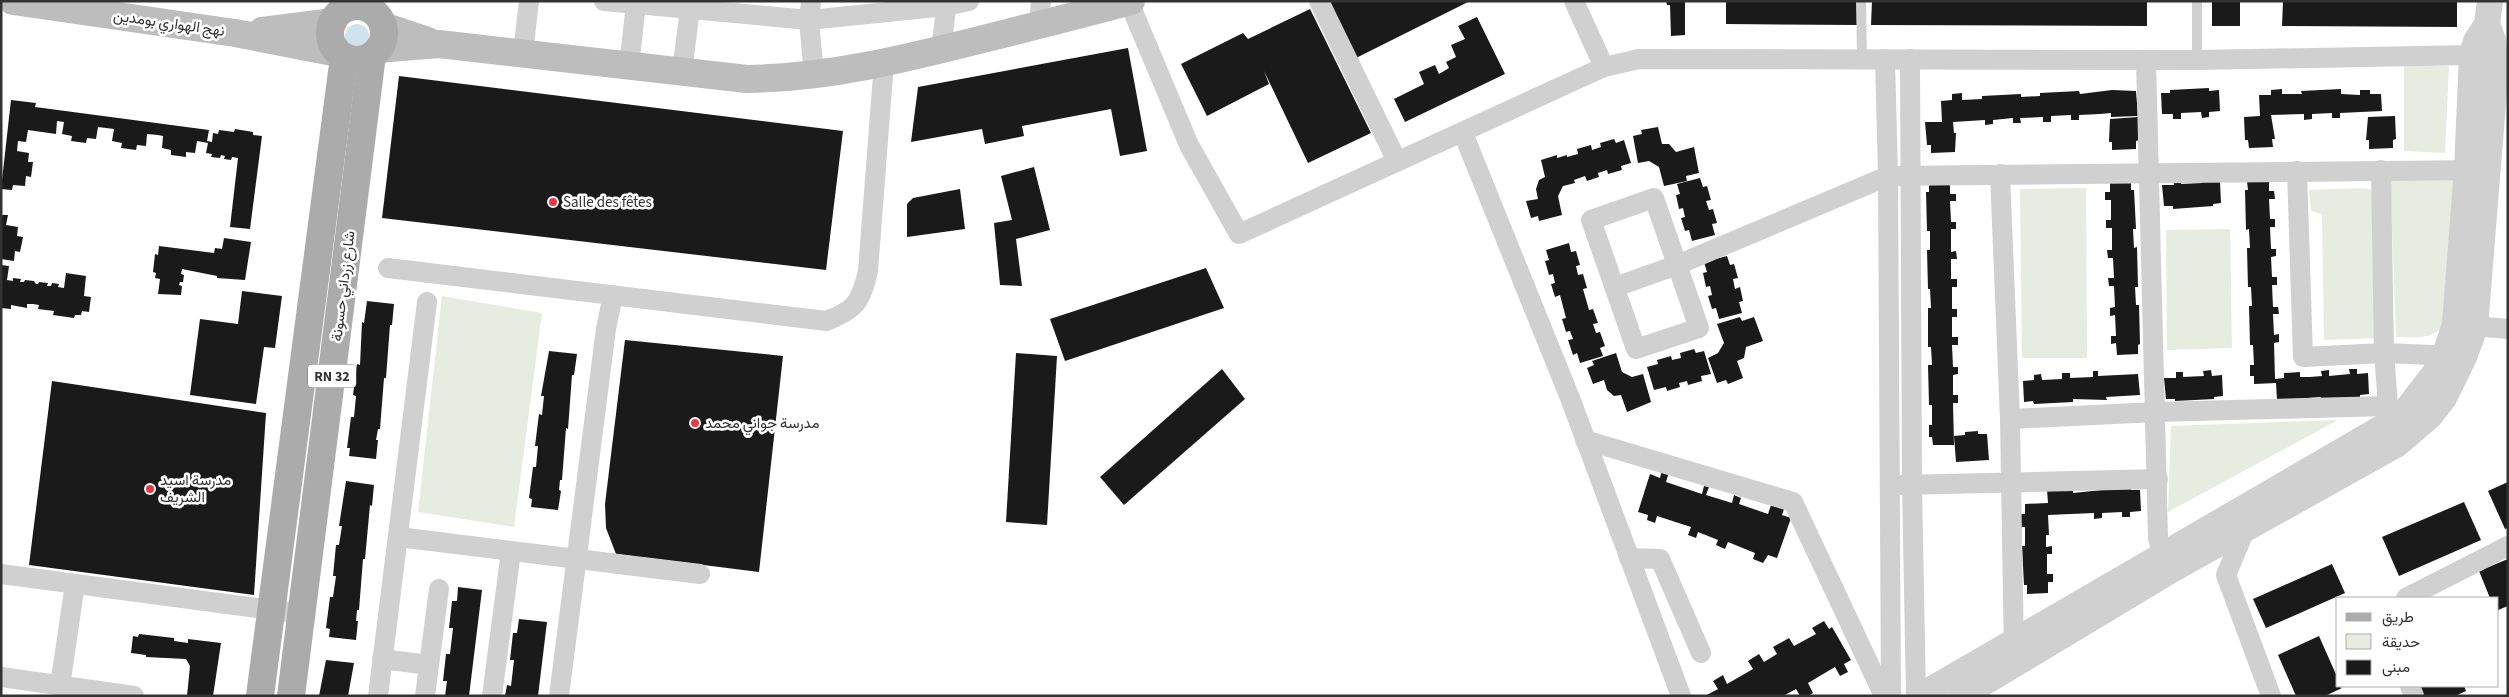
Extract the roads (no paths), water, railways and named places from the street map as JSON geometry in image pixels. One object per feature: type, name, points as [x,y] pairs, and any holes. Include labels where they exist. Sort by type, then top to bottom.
[{"type":"main road","name":"نهج الهواري بومدين","points":[[13,1],[235,33]]},
{"type":"main road","points":[[379,30],[439,44],[747,79],[814,76],[884,62],[941,50],[1040,13],[1130,2]]},
{"type":"main road","points":[[235,33],[349,8],[363,7],[369,9],[379,30]]},
{"type":"main road","points":[[340,11],[330,38],[341,55]]},
{"type":"main road","points":[[235,33],[359,60],[379,30]]},
{"type":"main road","name":"شارع زرداني حسونة","points":[[291,696],[379,30]]},
{"type":"main road","name":"شارع زرداني حسونة","points":[[260,696],[341,55]]},
{"type":"street","points":[[523,53],[529,1]]},
{"type":"street","points":[[604,1],[636,4],[810,10],[947,4],[969,1]]},
{"type":"street","points":[[1319,1],[1397,161]]},
{"type":"street","points":[[1574,1],[1604,67]]},
{"type":"street","points":[[1130,2],[1188,145],[1239,234],[1604,67],[1621,62],[1658,58],[2197,60],[2472,55]]},
{"type":"street","points":[[629,66],[636,4]]},
{"type":"street","points":[[941,50],[947,4]]},
{"type":"street","points":[[682,72],[691,5]]},
{"type":"street","points":[[810,10],[814,76]]},
{"type":"street","points":[[2010,419],[2156,412],[2391,425],[2430,416],[2444,398],[2454,356],[2465,325],[2478,169],[2472,55],[2488,12]]},
{"type":"street","points":[[2478,169],[2502,66],[2488,12]]},
{"type":"street","points":[[1885,59],[1888,176],[1890,696]]},
{"type":"street","points":[[1910,59],[1912,485],[1918,696],[2014,655]]},
{"type":"street","points":[[2146,60],[2158,538],[2165,563]]},
{"type":"street","points":[[388,268],[826,321],[846,314],[858,300],[868,271],[884,62]]},
{"type":"street","points":[[1463,133],[1585,440],[1681,696]]},
{"type":"street","points":[[1615,287],[1678,265],[1888,176],[2478,169]]},
{"type":"street","points":[[2297,170],[2303,357],[2384,353],[2454,356]]},
{"type":"street","points":[[2381,170],[2384,353],[2391,425]]},
{"type":"street","points":[[2000,174],[2010,419],[2014,655]]},
{"type":"street","points":[[1654,198],[1699,328],[1636,349],[1615,287],[1591,220],[1654,198]]},
{"type":"street","points":[[559,696],[606,329],[613,295]]},
{"type":"street","points":[[378,696],[427,302]]},
{"type":"street","points":[[2465,325],[2508,329]]},
{"type":"street","points":[[2165,563],[2245,530],[2391,425]]},
{"type":"street","points":[[1962,696],[2014,655],[2391,425]]},
{"type":"street","points":[[1585,440],[1793,502],[1884,696]]},
{"type":"street","points":[[1890,485],[2158,479]]},
{"type":"street","points":[[2245,530],[2226,575],[2271,696]]},
{"type":"street","points":[[398,537],[700,574]]},
{"type":"street","points":[[2408,597],[2508,546]]},
{"type":"street","points":[[492,696],[511,551]]},
{"type":"street","points":[[1629,558],[1660,558],[1702,653]]},
{"type":"street","points":[[1,574],[302,614]]},
{"type":"street","points":[[60,686],[75,584]]},
{"type":"street","points":[[425,696],[439,589]]},
{"type":"street","points":[[382,659],[429,665]]},
{"type":"street","points":[[1,678],[134,696]]},
{"type":"lane","points":[[1861,1],[1862,59]]},
{"type":"lane","points":[[2197,60],[2198,1]]},
{"type":"water","points":[[357,24],[366,27],[369,36],[366,45],[357,48],[348,45],[345,36],[348,27]]},
{"type":"place","name":"Salle des fêtes","points":[[553,202]]},
{"type":"place","name":"مدرسة جواني محمد","points":[[695,423]]},
{"type":"place","name":"مدرسة اسيد الشريف","points":[[150,489]]}]
